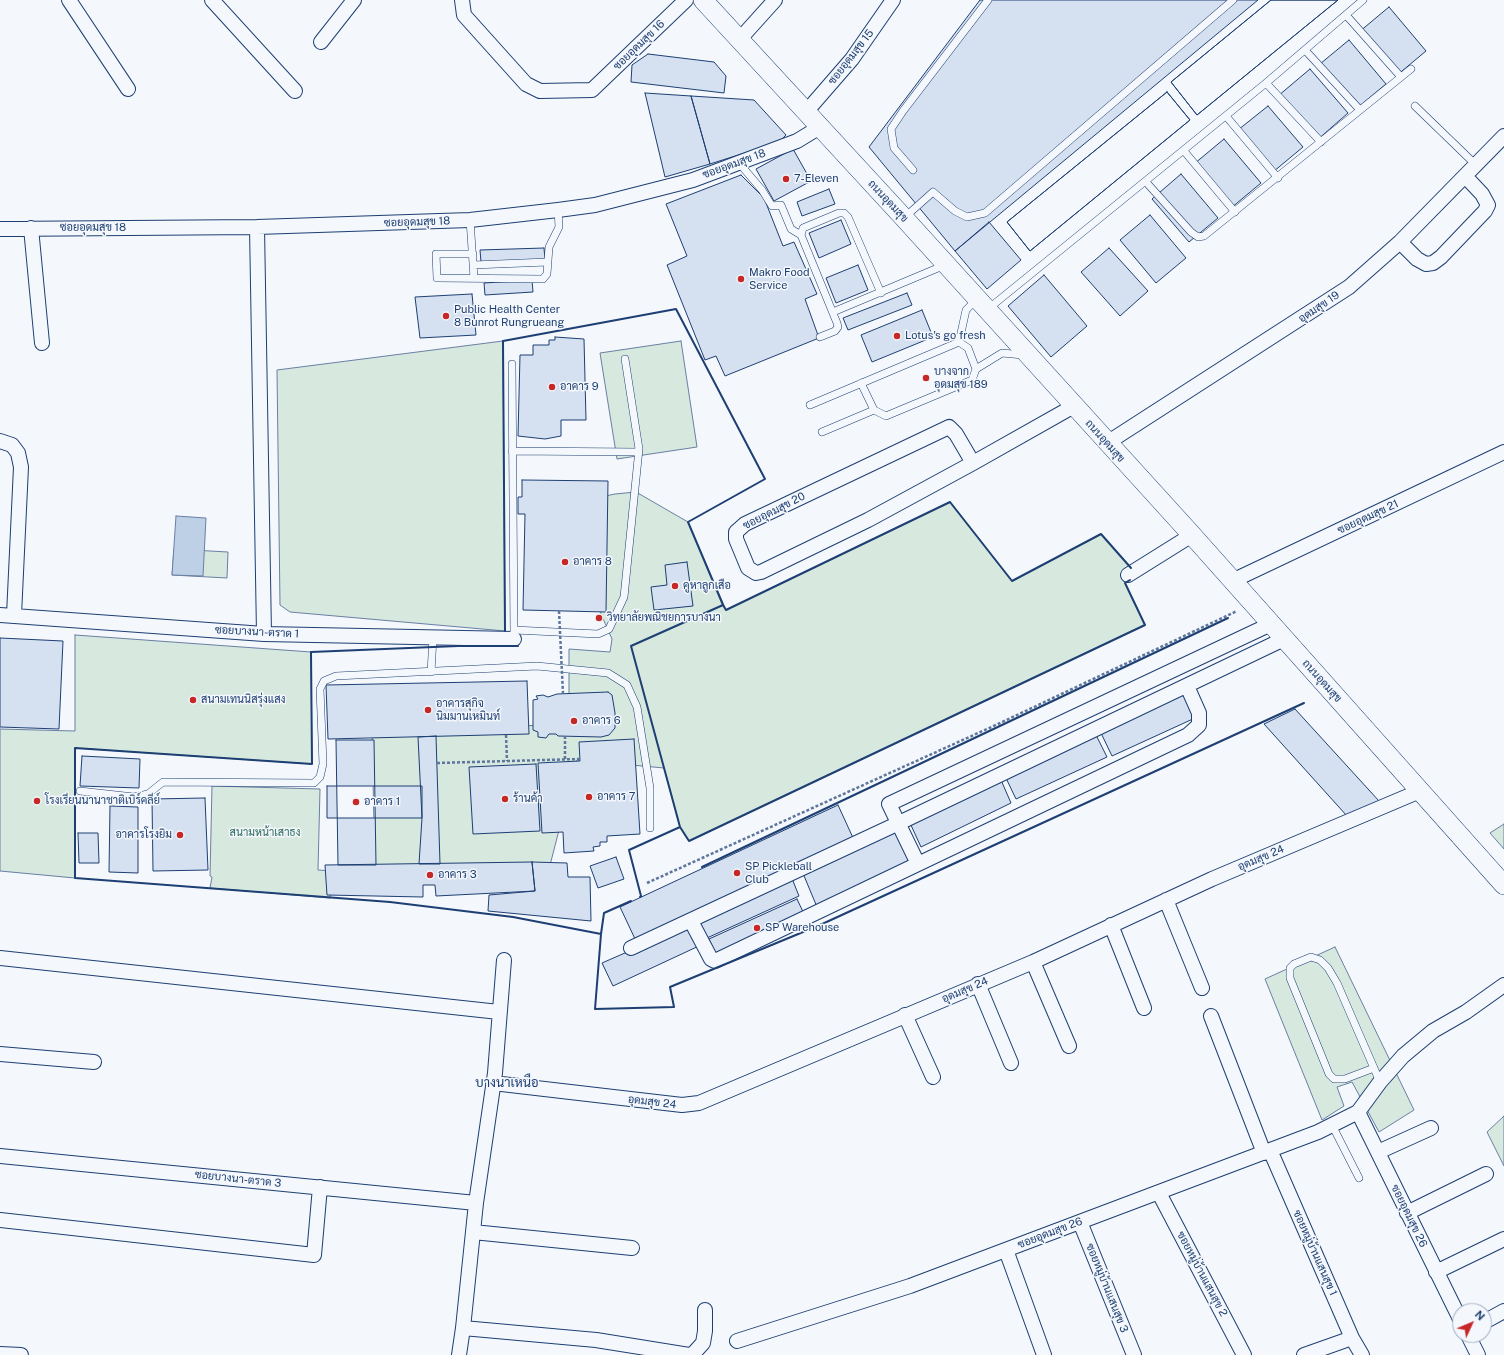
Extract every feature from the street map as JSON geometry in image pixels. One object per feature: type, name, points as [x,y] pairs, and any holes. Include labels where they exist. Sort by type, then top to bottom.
[{"type":"main road","name":"ถนนอุดมสุข","points":[[703,0],[738,40],[904,218],[1192,536],[1504,885]]},
{"type":"street","points":[[69,0],[128,89]]},
{"type":"street","points":[[212,0],[295,91]]},
{"type":"street","points":[[321,42],[354,0]]},
{"type":"street","name":"ซอยอุดมสุข 16","points":[[462,0],[464,15],[526,84],[540,92],[592,90],[686,0]]},
{"type":"street","points":[[738,40],[775,0]]},
{"type":"street","name":"ซอยอุดมสุข 15","points":[[806,112],[852,59],[893,0]]},
{"type":"street","name":"ซอยอุดมสุข 18","points":[[0,228],[257,227],[470,220],[558,210],[595,204],[693,180],[797,141],[820,127]]},
{"type":"street","name":"อุดมสุข 19","points":[[1107,443],[1349,287],[1400,242],[1504,136]]},
{"type":"street","points":[[1400,242],[1417,259],[1426,264],[1433,263],[1441,257],[1485,211],[1488,205],[1482,194],[1465,176]]},
{"type":"street","points":[[257,227],[264,634]]},
{"type":"street","points":[[31,228],[42,343]]},
{"type":"street","name":"ซอยอุดมสุข 20","points":[[973,463],[956,434],[949,427],[745,524],[736,532],[736,539],[748,568],[756,573],[761,572],[868,520],[973,463],[1074,406]]},
{"type":"street","points":[[0,441],[12,445],[18,453],[21,467],[14,615]]},
{"type":"street","name":"ซอยอุดมสุข 21","points":[[1232,581],[1504,452]]},
{"type":"street","points":[[1128,575],[1192,536]]},
{"type":"street","name":"ซอยบางนา-ตราด 1","points":[[0,615],[264,634],[433,638],[514,634]]},
{"type":"street","points":[[918,864],[889,804],[1271,624]]},
{"type":"street","points":[[631,948],[899,823],[1284,639]]},
{"type":"street","points":[[691,920],[710,959],[715,962],[1188,735],[1198,725],[1199,713],[1187,664]]},
{"type":"street","name":"อุดมสุข 24","points":[[493,1083],[682,1105],[699,1103],[819,1054],[905,1015],[1033,962],[1166,900],[1420,791]]},
{"type":"street","points":[[1166,900],[1202,988]]},
{"type":"street","points":[[1111,925],[1144,1008]]},
{"type":"street","points":[[0,958],[499,1012]]},
{"type":"street","points":[[459,1355],[464,1328],[476,1203],[493,1083],[504,960]]},
{"type":"street","points":[[1033,962],[1069,1046]]},
{"type":"street","points":[[978,984],[1010,1063]]},
{"type":"street","name":"ซอยอุดมสุข 26","points":[[737,1341],[910,1286],[1159,1193],[1332,1125],[1358,1112],[1380,1082],[1404,1056],[1433,1031],[1466,1012],[1504,985]]},
{"type":"street","points":[[905,1015],[933,1077]]},
{"type":"street","name":"ซอยหมู่บ้านแสนสุข 1","points":[[1211,1016],[1267,1151],[1352,1338],[1362,1355]]},
{"type":"street","points":[[0,1054],[94,1062]]},
{"type":"street","name":"ซอยอุดมสุข 26","points":[[1358,1112],[1452,1303]]},
{"type":"street","points":[[1378,1152],[1431,1128]]},
{"type":"street","name":"ซอยบางนา-ตราด 3","points":[[0,1156],[476,1203]]},
{"type":"street","points":[[1407,1213],[1486,1174]]},
{"type":"street","points":[[0,1220],[314,1255],[320,1187]]},
{"type":"street","name":"ซอยหมู่บ้านแสนสุข 2","points":[[1159,1193],[1244,1355]]},
{"type":"street","name":"ซอยหมู่บ้านแสนสุข 3","points":[[1080,1222],[1134,1355]]},
{"type":"street","points":[[473,1232],[632,1248]]},
{"type":"street","points":[[1436,1272],[1504,1239]]},
{"type":"street","points":[[1006,1250],[1044,1355]]},
{"type":"street","points":[[464,1328],[596,1340],[689,1355],[693,1354],[702,1343],[705,1331],[705,1310]]},
{"type":"street","points":[[1492,1318],[1504,1311]]},
{"type":"street","points":[[1304,1355],[1352,1338]]},
{"type":"street","points":[[1472,1343],[1478,1355]]},
{"type":"street","points":[[0,1354],[21,1355]]},
{"type":"lane","points":[[913,170],[894,148],[891,129],[903,111],[988,0]]},
{"type":"lane","points":[[904,218],[933,192],[955,211],[967,217],[985,213],[1233,0]]},
{"type":"lane","points":[[959,342],[966,310],[982,305],[1146,182],[1266,84],[1363,0]]},
{"type":"lane","points":[[1346,14],[1401,77]]},
{"type":"lane","points":[[1305,50],[1360,110]]},
{"type":"lane","points":[[1146,182],[1191,232],[1198,237],[1204,236],[1278,178],[1410,69]]},
{"type":"lane","points":[[1266,84],[1321,142]]},
{"type":"lane","points":[[1415,106],[1476,165]]},
{"type":"lane","points":[[1226,116],[1278,178]]},
{"type":"lane","points":[[1184,151],[1235,212]]},
{"type":"lane","points":[[738,163],[762,190],[772,206],[781,205],[791,229],[801,235],[838,327],[835,331],[820,337]]},
{"type":"lane","points":[[473,254],[436,254],[436,278],[543,279],[547,274],[549,247],[559,227],[558,210]]},
{"type":"lane","points":[[801,235],[803,228],[839,213],[844,213],[848,217],[881,293]]},
{"type":"lane","points":[[470,220],[474,278]]},
{"type":"lane","points":[[474,265],[548,262]]},
{"type":"lane","points":[[833,312],[945,265]]},
{"type":"lane","points":[[959,342],[968,348],[976,369]]},
{"type":"lane","points":[[810,405],[959,342]]},
{"type":"lane","points":[[861,383],[874,410],[886,416],[972,380],[976,369],[1002,353],[1027,355]]},
{"type":"lane","points":[[512,364],[514,634],[598,634],[609,629],[624,597],[638,452],[625,359]]},
{"type":"lane","points":[[822,432],[874,410]]},
{"type":"lane","points":[[512,451],[638,452]]},
{"type":"lane","points":[[431,672],[433,638]]},
{"type":"lane","points":[[80,791],[134,797],[148,794],[163,782],[314,783],[320,777],[323,764],[320,689],[324,681],[336,676],[537,666],[608,673],[627,686],[637,707],[650,788],[650,828]]},
{"type":"lane","points":[[1374,1068],[1345,1079],[1334,1079],[1329,1074],[1290,978],[1290,968],[1294,964],[1311,957],[1320,960],[1328,968],[1337,983],[1374,1068],[1380,1082]]},
{"type":"lane","points":[[1332,1125],[1359,1178]]},
{"type":"path","points":[[648,884],[998,724],[1253,604]]},
{"type":"path","points":[[559,611],[563,694]]},
{"type":"path","points":[[506,735],[507,761]]},
{"type":"path","points":[[565,736],[565,759]]},
{"type":"path","points":[[437,763],[580,759]]},
{"type":"green space","points":[[503,341],[505,631],[290,612],[280,605],[277,370]]},
{"type":"green space","points":[[681,341],[697,447],[617,459],[600,353]]},
{"type":"green space","points":[[636,492],[688,522],[726,610],[950,502],[1012,581],[1101,534],[1138,576],[1125,583],[1145,625],[689,841],[680,827],[664,768],[577,760],[548,873],[375,873],[372,732],[569,724],[569,649],[610,652],[612,639],[597,605],[596,498]]},
{"type":"green space","points":[[174,549],[228,552],[227,578],[172,575]]},
{"type":"green space","name":"สนามเทนนิสรุ่งแสง","points":[[75,635],[311,652],[312,764],[75,748],[75,878],[0,871],[0,729],[75,731]]},
{"type":"green space","name":"สนามหน้าเสาธง","points":[[212,786],[320,789],[318,870],[334,871],[330,898],[210,888],[212,877],[210,876]]},
{"type":"green space","points":[[1504,824],[1504,849],[1490,833]]},
{"type":"green space","points":[[1335,947],[1414,1110],[1379,1132],[1352,1082],[1337,1087],[1344,1106],[1322,1120],[1265,979]]},
{"type":"green space","points":[[1504,1116],[1504,1166],[1487,1132]]},
{"type":"water","points":[[176,516],[206,518],[203,576],[172,575]]},
{"type":"building","points":[[980,0],[1258,0],[955,251],[869,147]]},
{"type":"building","points":[[1271,0],[1338,0],[1197,115],[1171,82]]},
{"type":"building","points":[[1271,0],[1338,0],[1197,115],[1171,82]]},
{"type":"building","points":[[1389,7],[1426,51],[1396,76],[1359,32]]},
{"type":"building","points":[[1349,40],[1386,84],[1357,108],[1320,64]]},
{"type":"building","points":[[648,54],[714,62],[726,76],[724,93],[631,82],[632,65]]},
{"type":"building","points":[[1310,69],[1348,113],[1316,141],[1278,96]]},
{"type":"building","points":[[1167,92],[1190,120],[1030,251],[1007,222]]},
{"type":"building","points":[[1167,92],[1190,120],[1030,251],[1007,222]]},
{"type":"building","points":[[645,93],[691,96],[710,164],[665,177]]},
{"type":"building","points":[[691,96],[754,100],[786,135],[779,142],[710,164]]},
{"type":"building","points":[[1268,106],[1303,147],[1273,172],[1238,130]]},
{"type":"building","points":[[1224,139],[1261,183],[1231,208],[1194,164]]},
{"type":"building","points":[[793,149],[811,181],[774,201],[756,169]]},
{"type":"building","points":[[1181,174],[1218,218],[1189,242],[1152,199]]},
{"type":"building","name":"Makro Food Service","points":[[741,175],[764,198],[783,246],[794,242],[817,294],[805,299],[819,338],[725,376],[716,356],[705,360],[667,265],[687,256],[666,204]]},
{"type":"building","points":[[829,189],[835,204],[802,216],[797,202]]},
{"type":"building","points":[[1150,215],[1186,258],[1156,283],[1120,240]]},
{"type":"building","points":[[841,220],[851,244],[819,258],[809,233]]},
{"type":"building","points":[[989,222],[1021,260],[987,289],[955,251]]},
{"type":"building","points":[[544,248],[545,260],[481,262],[480,250]]},
{"type":"building","points":[[1109,248],[1148,291],[1120,316],[1081,272]]},
{"type":"building","points":[[858,265],[868,290],[836,303],[826,278]]},
{"type":"building","points":[[1044,275],[1087,326],[1051,357],[1008,306]]},
{"type":"building","points":[[532,280],[533,292],[485,295],[484,283]]},
{"type":"building","points":[[907,293],[912,305],[848,330],[843,318]]},
{"type":"building","name":"Public Health Center 8 Bunrot Rungrueang","points":[[472,294],[476,335],[420,338],[415,297]]},
{"type":"building","name":"Lotus's go fresh","points":[[922,310],[933,337],[872,362],[861,335]]},
{"type":"building","name":"อาคาร 9","points":[[555,337],[584,339],[586,420],[561,420],[561,436],[545,439],[518,436],[520,355],[533,355],[533,345],[549,345],[549,340],[555,340]]},
{"type":"building","name":"อาคาร 8","points":[[522,480],[608,481],[606,612],[523,610],[525,514],[518,514],[518,497],[522,497]]},
{"type":"building","name":"คูหาลูกเสือ","points":[[687,562],[693,606],[654,610],[651,587],[667,585],[665,565]]},
{"type":"building","points":[[0,638],[63,641],[59,729],[0,727]]},
{"type":"building","name":"อาคารสุกิจ นิมมานเหมินท์","points":[[527,681],[529,734],[328,739],[326,685]]},
{"type":"building","name":"อาคาร 6","points":[[608,692],[612,695],[615,713],[615,728],[609,735],[601,737],[558,736],[556,734],[549,734],[546,738],[538,737],[538,732],[533,730],[533,700],[538,699],[536,696],[543,695],[548,697],[557,694]]},
{"type":"building","points":[[1183,692],[1195,718],[1112,756],[1100,731]]},
{"type":"building","points":[[1295,709],[1379,801],[1347,816],[1264,724]]},
{"type":"building","points":[[1095,733],[1107,757],[1016,799],[1005,776]]},
{"type":"building","points":[[436,736],[440,864],[419,864],[422,818],[418,737]]},
{"type":"building","name":"อาคาร 7","points":[[634,739],[640,834],[607,836],[607,842],[600,842],[600,846],[593,847],[594,851],[564,853],[563,832],[542,833],[538,763],[580,761],[579,742]]},
{"type":"building","name":"อาคาร 1","points":[[336,740],[374,740],[376,865],[338,865]]},
{"type":"building","points":[[82,756],[140,759],[139,788],[80,786]]},
{"type":"building","name":"ร้านค้า","points":[[536,764],[540,831],[473,834],[469,767]]},
{"type":"building","points":[[1001,780],[1011,803],[921,847],[910,823]]},
{"type":"building","points":[[327,786],[422,786],[422,818],[327,818]]},
{"type":"building","name":"อาคารโรงยิม","points":[[205,798],[208,870],[153,871],[152,799]]},
{"type":"building","name":"SP Pickleball Club","points":[[838,805],[854,840],[636,941],[620,907]]},
{"type":"building","points":[[110,806],[138,807],[138,873],[109,872]]},
{"type":"building","points":[[898,826],[913,861],[817,907],[802,871]]},
{"type":"building","points":[[78,833],[98,833],[99,863],[79,863]]},
{"type":"building","points":[[616,857],[624,879],[598,888],[590,866]]},
{"type":"building","name":"อาคาร 3","points":[[532,862],[535,891],[436,896],[435,885],[423,885],[423,897],[327,895],[325,865]]},
{"type":"building","points":[[532,862],[567,863],[568,877],[590,877],[591,921],[488,911],[489,895],[535,891]]},
{"type":"building","points":[[791,876],[799,896],[707,938],[698,920]]},
{"type":"building","name":"SP Warehouse","points":[[797,899],[805,916],[716,956],[709,939]]},
{"type":"building","points":[[691,924],[701,945],[613,986],[602,963]]},
{"type":"wall","points":[[505,631],[503,341],[676,309],[765,479],[688,522],[723,605],[631,646],[680,827],[629,850],[641,896],[640,897]]},
{"type":"wall","points":[[723,605],[726,610],[950,502],[1012,581],[1101,534],[1131,568]]},
{"type":"wall","points":[[680,827],[689,841],[1145,625],[1125,583],[1130,580]]},
{"type":"wall","points":[[702,867],[1228,618]]},
{"type":"wall","points":[[518,646],[458,646],[311,652],[312,764],[75,748],[75,878],[390,902],[513,917],[601,934],[604,913],[631,901]]},
{"type":"wall","points":[[601,934],[595,1009],[674,1007],[670,987],[820,925],[1304,703]]},
{"type":"place","name":"7-Eleven","points":[[786,179]]},
{"type":"place","name":"Makro Food Service","points":[[741,279]]},
{"type":"place","name":"Public Health Center 8 Bunrot Rungrueang","points":[[446,316]]},
{"type":"place","name":"Lotus's go fresh","points":[[897,336]]},
{"type":"place","name":"บางจาก อุดมสุข 189","points":[[926,378]]},
{"type":"place","name":"อาคาร 9","points":[[552,387]]},
{"type":"place","name":"อาคาร 8","points":[[565,562]]},
{"type":"place","name":"คูหาลูกเสือ","points":[[675,586]]},
{"type":"place","name":"วิทยาลัยพณิชยการบางนา","points":[[599,618]]},
{"type":"place","name":"สนามเทนนิสรุ่งแสง","points":[[193,700]]},
{"type":"place","name":"อาคารสุกิจ นิมมานเหมินท์","points":[[428,710]]},
{"type":"place","name":"อาคาร 6","points":[[574,721]]},
{"type":"place","name":"อาคาร 7","points":[[589,797]]},
{"type":"place","name":"ร้านค้า","points":[[505,799]]},
{"type":"place","name":"โรงเรียนนานาชาติเบิร์คลีย์","points":[[37,801]]},
{"type":"place","name":"อาคาร 1","points":[[356,802]]},
{"type":"place","name":"อาคารโรงยิม","points":[[180,835]]},
{"type":"place","name":"SP Pickleball Club","points":[[737,873]]},
{"type":"place","name":"อาคาร 3","points":[[430,875]]},
{"type":"place","name":"SP Warehouse","points":[[757,928]]},
{"type":"district","name":"บางนาเหนือ","points":[[507,1083]]}]
